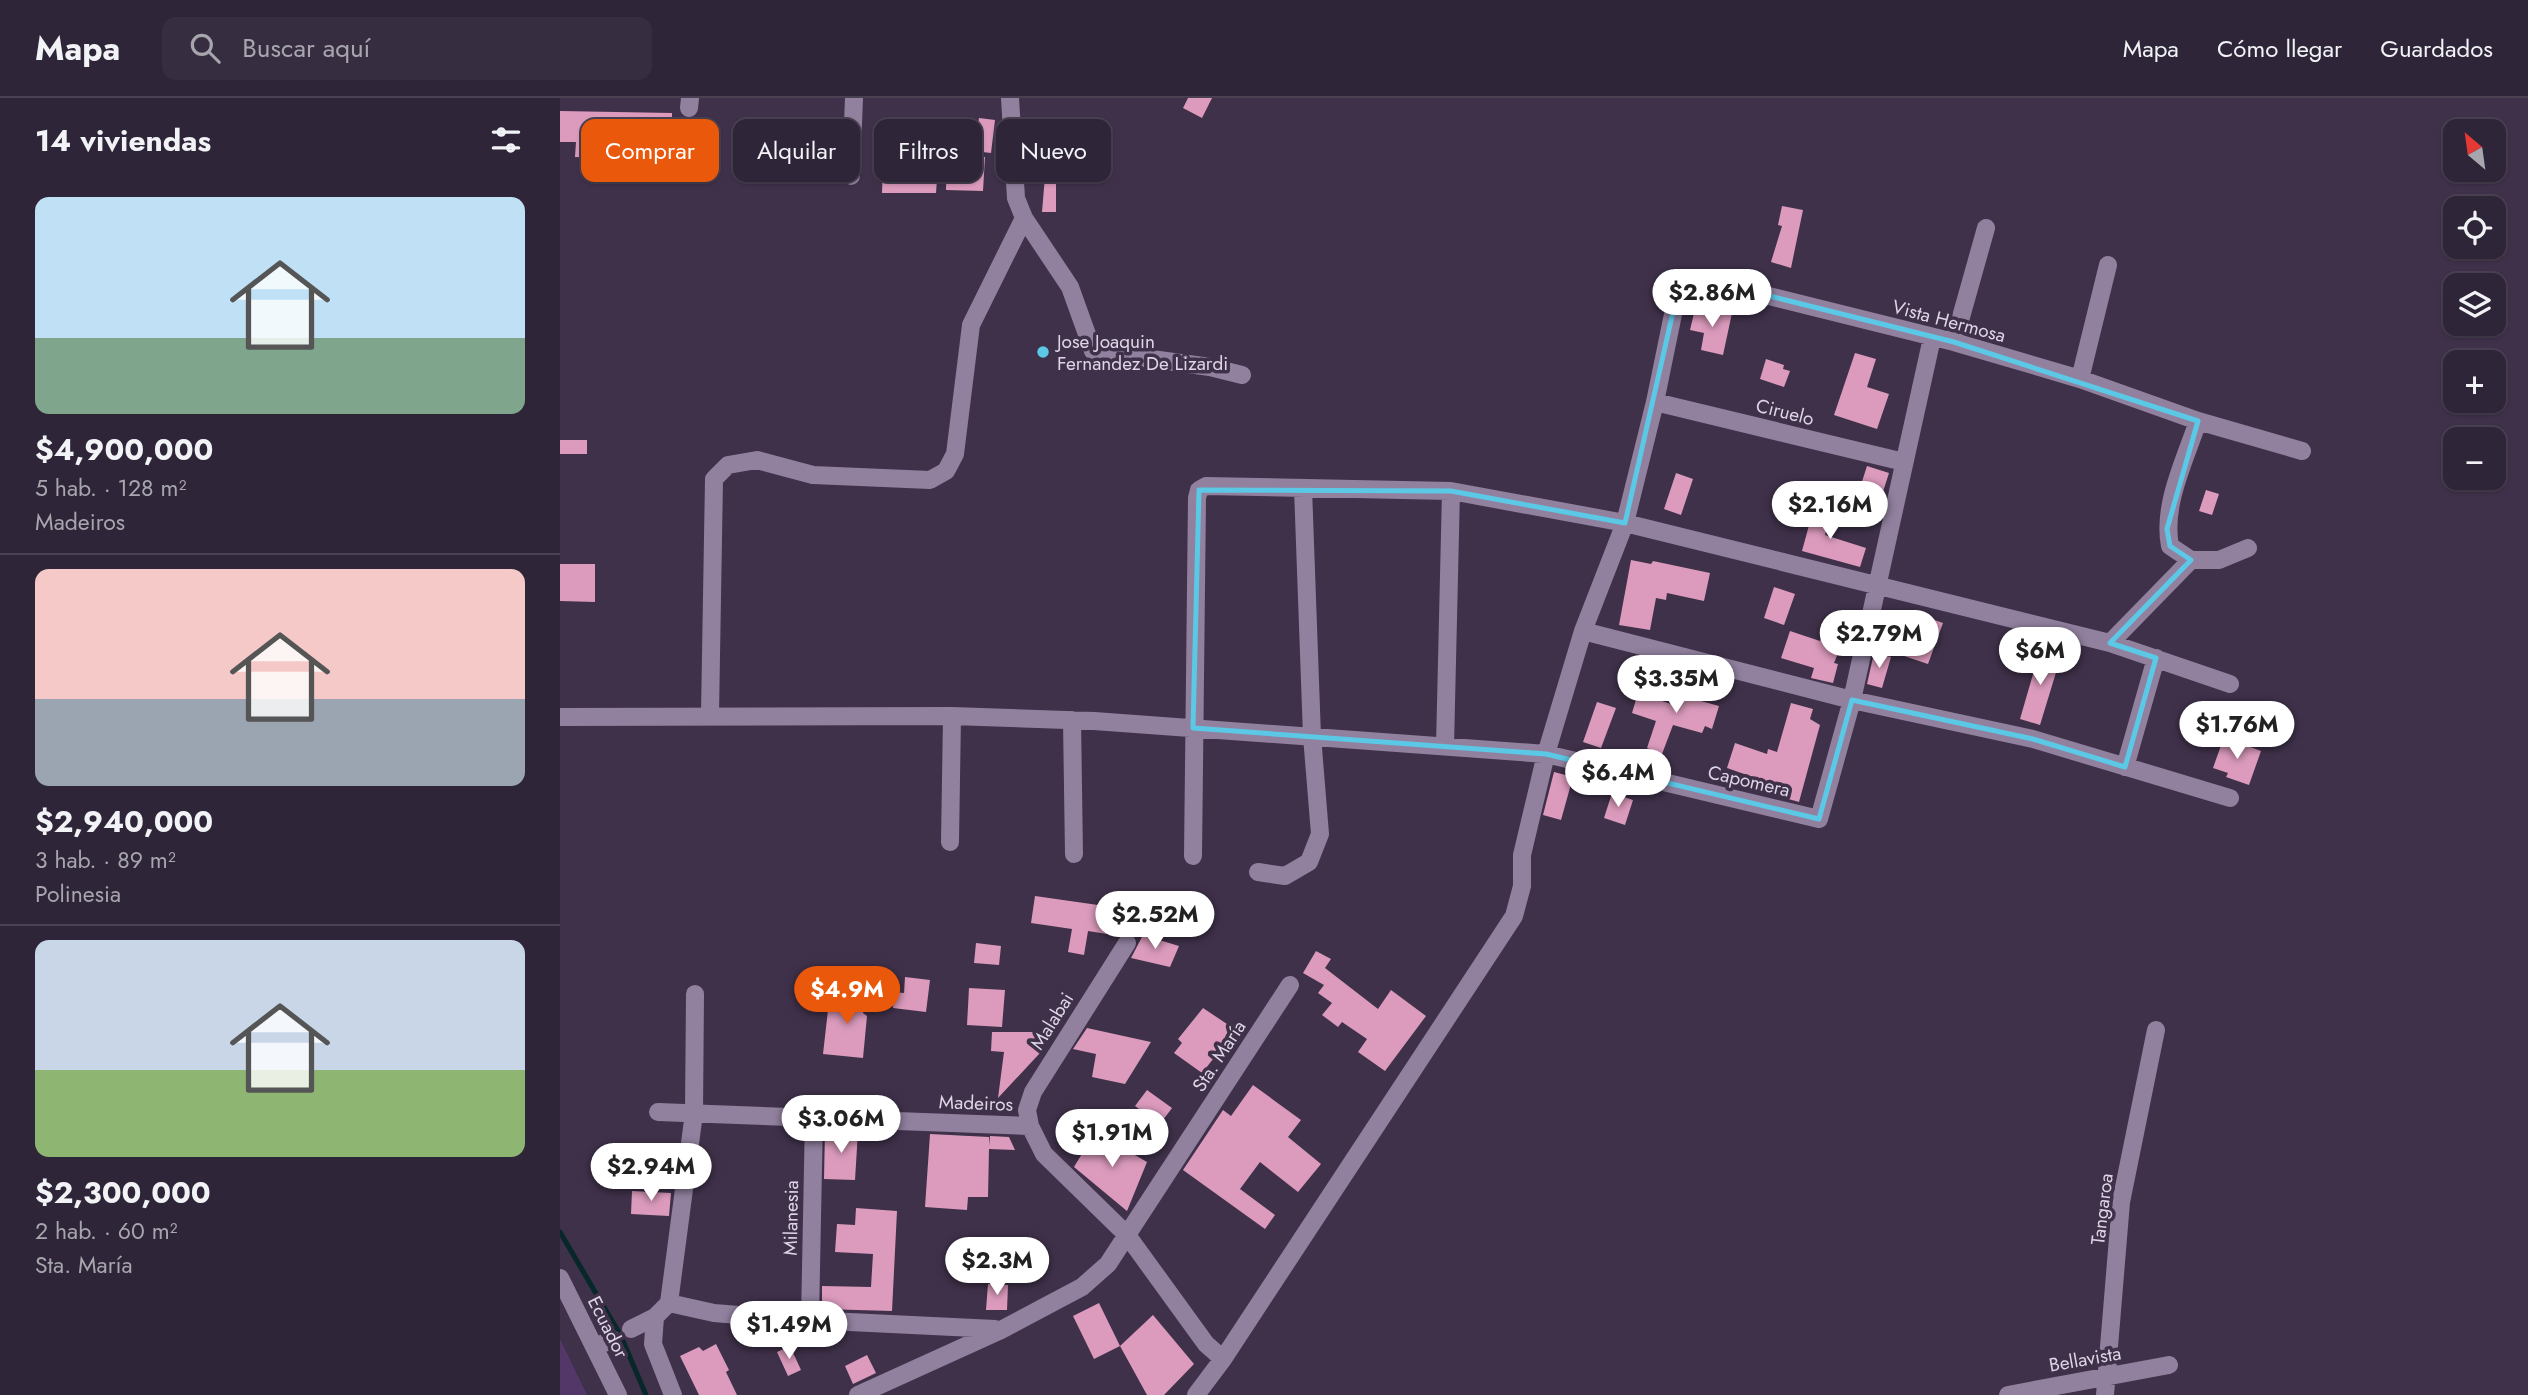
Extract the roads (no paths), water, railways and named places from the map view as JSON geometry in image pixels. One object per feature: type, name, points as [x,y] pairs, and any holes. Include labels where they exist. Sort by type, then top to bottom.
[{"type":"street","points":[[853,119],[854,98]]},
{"type":"street","points":[[1010,98],[1016,198],[1024,218],[1070,287],[1093,351],[1210,367],[1242,375]]},
{"type":"street","points":[[710,715],[714,480],[719,471],[728,465],[757,460],[813,475],[930,480],[946,471],[955,454],[971,325],[1024,218]]},
{"type":"street","points":[[1954,342],[1986,228]]},
{"type":"street","points":[[2080,379],[2108,265]]},
{"type":"street","name":"Vista Hermosa","points":[[1656,402],[1678,290],[1685,280],[1697,278],[1954,342],[2080,379],[2198,421],[2302,451]]},
{"type":"street","points":[[1852,700],[1904,462],[1915,426],[1932,338]]},
{"type":"street","points":[[1196,1395],[1223,1359],[1514,916],[1522,886],[1522,855],[1546,754],[1583,631],[1625,523],[1656,402]]},
{"type":"street","name":"Ciruelo","points":[[1656,402],[1904,462]]},
{"type":"street","points":[[2198,421],[2170,509],[2167,529],[2170,546],[2190,560],[2219,560],[2248,548]]},
{"type":"street","points":[[1193,856],[1199,491],[1206,486],[1451,491],[1625,523],[1878,583],[2110,643],[2230,684]]},
{"type":"street","points":[[1258,872],[1285,876],[1309,862],[1321,834],[1312,736],[1303,488]]},
{"type":"street","points":[[1445,746],[1451,491]]},
{"type":"street","points":[[2110,643],[2190,560]]},
{"type":"street","points":[[1583,631],[1852,700],[2033,739],[2230,798]]},
{"type":"street","points":[[2125,767],[2156,659]]},
{"type":"street","name":"Capomera","points":[[560,717],[952,716],[1072,720],[1546,754],[1819,819],[1852,700]]},
{"type":"street","points":[[950,842],[952,716]]},
{"type":"street","points":[[1072,720],[1074,854]]},
{"type":"street","name":"Malabai","points":[[1030,1126],[1027,1110],[1033,1092],[1127,943]]},
{"type":"street","name":"Sta. María","points":[[858,1395],[891,1389],[925,1362],[1000,1330],[1082,1287],[1108,1264],[1290,985]]},
{"type":"street","points":[[631,1329],[655,1317],[669,1303],[694,1113],[695,994]]},
{"type":"street","name":"Tangaroa","points":[[2105,1395],[2109,1375],[2121,1202],[2156,1030]]},
{"type":"street","name":"Madeiros","points":[[658,1112],[1030,1126],[1044,1154],[1127,1235],[1206,1344],[1223,1359]]},
{"type":"street","name":"Milanesia","points":[[810,1319],[814,1117]]},
{"type":"street","name":"Ecuador","points":[[560,1278],[604,1343],[618,1395]]},
{"type":"street","points":[[669,1303],[714,1313],[1000,1330]]},
{"type":"street","points":[[655,1317],[653,1344],[673,1395]]},
{"type":"street","name":"Bellavista","points":[[2008,1395],[2169,1364]]},
{"type":"waterway","points":[[560,1232],[618,1331]]},
{"type":"waterway","points":[[623,1341],[646,1395]]},
{"type":"place","name":"Jose Joaquin Fernandez De Lizardi","points":[[1043,352]]}]
